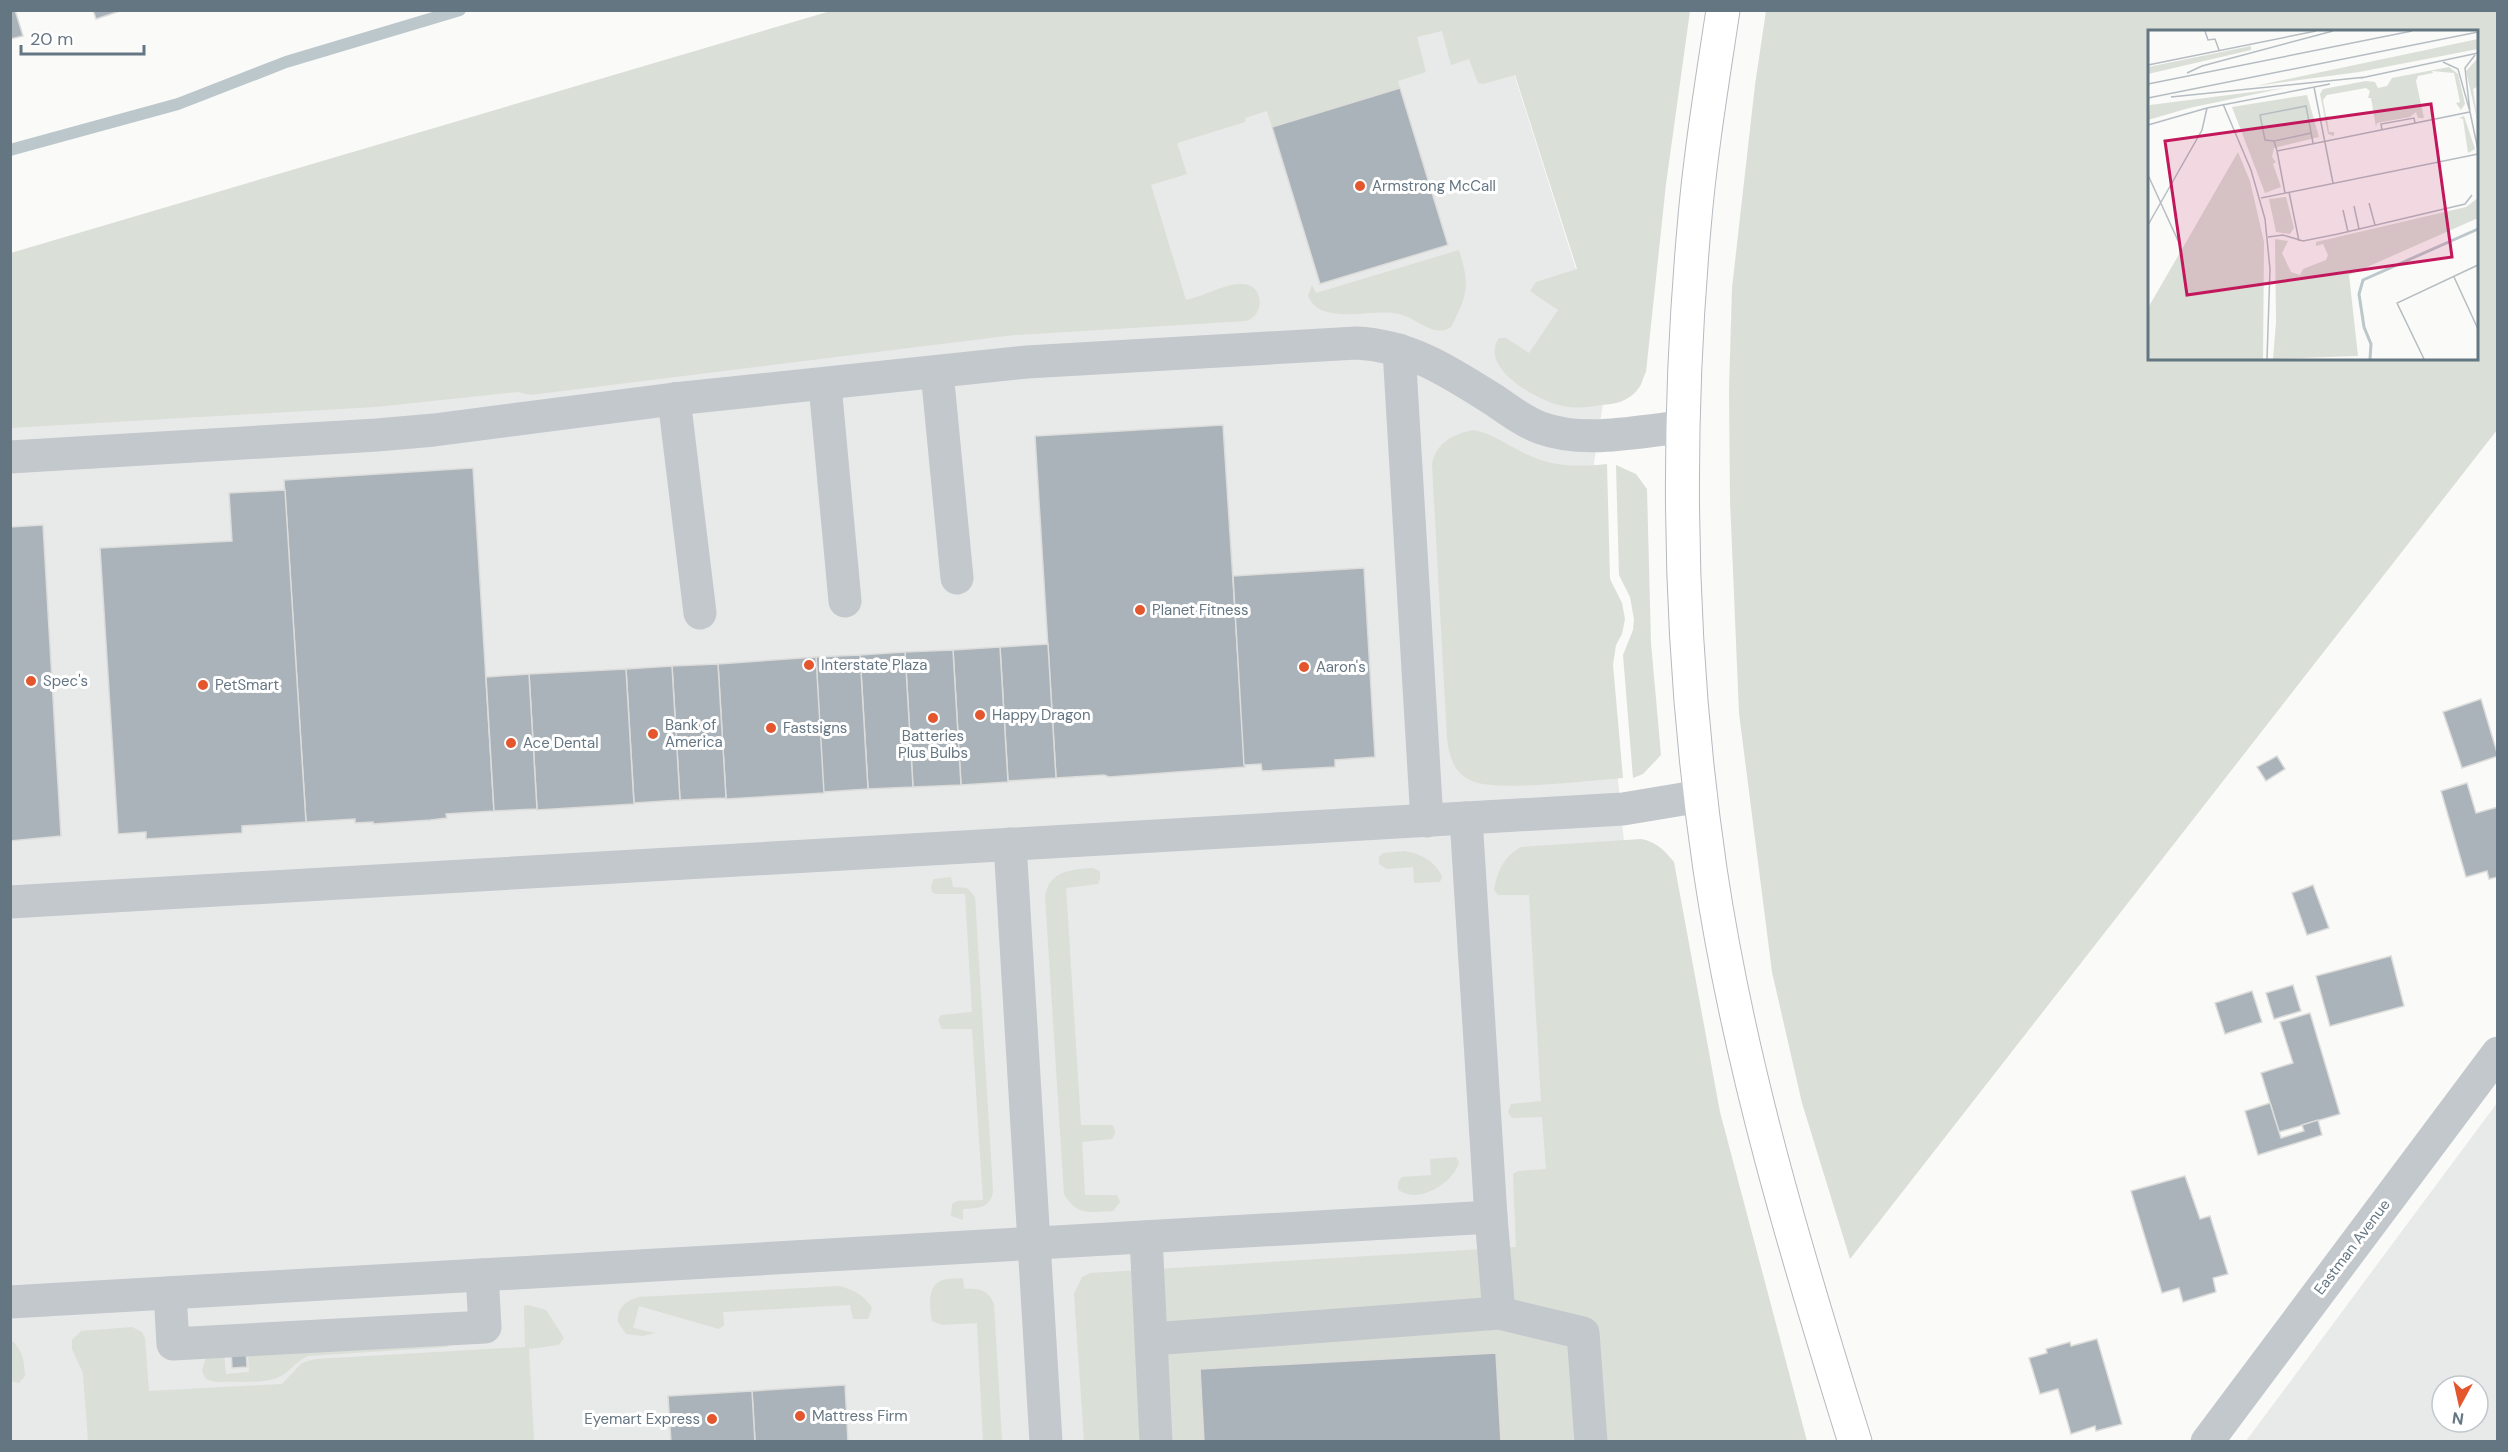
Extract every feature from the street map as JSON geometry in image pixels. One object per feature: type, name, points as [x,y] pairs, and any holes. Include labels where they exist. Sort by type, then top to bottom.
[{"type":"main road","points":[[1723,10],[1705,128],[1694,225],[1686,334],[1683,427],[1685,603],[1689,691],[1701,796],[1722,936],[1750,1075],[1811,1301],[1855,1442]]},
{"type":"street","points":[[10,457],[377,435],[435,430],[674,399],[825,385],[1027,362],[1356,342],[1399,350],[1441,366],[1540,428],[1563,434],[1582,435],[1683,427]]},
{"type":"street","points":[[1399,350],[1427,821]]},
{"type":"street","points":[[937,372],[957,578]]},
{"type":"street","points":[[825,385],[845,601]]},
{"type":"street","points":[[674,399],[700,613]]},
{"type":"street","points":[[10,902],[1623,809],[1701,796]]},
{"type":"street","points":[[1466,818],[1499,1314]]},
{"type":"street","points":[[1010,844],[1046,1442]]},
{"type":"street","name":"Eastman Avenue","points":[[2207,1442],[2498,1053]]},
{"type":"street","points":[[10,1302],[1491,1217]]},
{"type":"street","points":[[1146,1237],[1156,1442]]},
{"type":"street","points":[[170,1293],[173,1344],[485,1327],[482,1275]]},
{"type":"street","points":[[1152,1339],[1499,1314],[1583,1333],[1591,1442]]},
{"type":"shaded area","name":"Interstate Plaza","points":[[831,11],[1494,11],[1608,370],[1590,490],[1633,935],[1761,1441],[11,1442],[11,253]]},
{"type":"shaded area","points":[[831,11],[1690,11],[1666,184],[1646,372],[1641,385],[1626,400],[1616,403],[1566,407],[1545,400],[1522,388],[1502,370],[1496,360],[1495,349],[1499,338],[1506,338],[1529,353],[1558,310],[1530,291],[1536,282],[1577,269],[1515,75],[1483,84],[1478,83],[1469,59],[1451,65],[1442,31],[1417,37],[1426,72],[1398,81],[1400,88],[1272,127],[1267,111],[1245,118],[1245,122],[1177,143],[1187,174],[1151,185],[1186,300],[1226,286],[1248,285],[1258,293],[1260,300],[1257,312],[1246,321],[1014,335],[530,395],[518,392],[375,407],[11,428],[11,253]]},
{"type":"shaded area","points":[[1766,11],[2497,11],[2497,430],[1850,1259],[1802,1103],[1772,972],[1739,713],[1730,500],[1729,390],[1732,288],[1755,85]]},
{"type":"shaded area","points":[[1459,250],[1466,282],[1464,297],[1451,327],[1445,330],[1432,329],[1399,314],[1343,314],[1324,311],[1314,305],[1308,296],[1312,285],[1316,293]]},
{"type":"shaded area","points":[[1473,430],[1493,436],[1544,461],[1575,466],[1607,464],[1610,579],[1622,603],[1625,619],[1622,634],[1616,645],[1613,665],[1623,778],[1521,786],[1482,784],[1464,777],[1453,762],[1447,738],[1432,464],[1434,456],[1446,441],[1458,434]]},
{"type":"shaded area","points":[[1616,465],[1636,474],[1647,489],[1651,643],[1661,755],[1643,774],[1633,778],[1623,655],[1633,630],[1634,619],[1630,597],[1619,575]]},
{"type":"shaded area","points":[[1641,839],[1660,847],[1674,862],[1720,1112],[1807,1441],[1084,1441],[1074,1294],[1082,1277],[1091,1273],[1516,1247],[1513,1174],[1518,1171],[1546,1169],[1542,1117],[1512,1118],[1508,1112],[1511,1104],[1541,1101],[1529,895],[1498,895],[1494,890],[1497,877],[1502,865],[1510,855],[1521,847]]},
{"type":"shaded area","points":[[1404,851],[1421,856],[1432,863],[1440,872],[1442,877],[1440,882],[1414,883],[1413,867],[1387,869],[1379,864],[1379,857],[1383,853]]},
{"type":"shaded area","points":[[1092,868],[1100,871],[1098,884],[1066,888],[1081,1125],[1112,1125],[1115,1133],[1112,1139],[1082,1142],[1085,1195],[1117,1195],[1120,1202],[1113,1211],[1097,1212],[1079,1209],[1064,1194],[1045,896],[1052,881],[1062,873]]},
{"type":"shaded area","points":[[951,877],[953,887],[967,888],[975,897],[993,1191],[986,1204],[978,1208],[963,1209],[963,1220],[951,1216],[952,1204],[957,1201],[983,1200],[972,1029],[942,1029],[938,1020],[941,1015],[972,1012],[965,894],[936,894],[932,892],[931,886],[934,879]]},
{"type":"shaded area","points":[[2497,1103],[2497,1441],[2246,1441]]},
{"type":"shaded area","points":[[1456,1157],[1459,1162],[1456,1170],[1433,1190],[1414,1195],[1406,1194],[1398,1189],[1398,1182],[1402,1177],[1431,1175],[1430,1159]]},
{"type":"shaded area","points":[[963,1278],[964,1289],[986,1292],[994,1304],[1002,1441],[983,1441],[977,1323],[942,1325],[932,1321],[930,1297],[934,1287],[945,1279]]},
{"type":"shaded area","points":[[839,1286],[854,1291],[866,1300],[872,1308],[868,1319],[853,1319],[850,1305],[723,1312],[724,1325],[719,1329],[639,1306],[633,1328],[655,1333],[643,1336],[626,1334],[618,1322],[619,1312],[623,1305],[639,1297]]},
{"type":"shaded area","points":[[524,1306],[546,1310],[564,1338],[559,1345],[529,1349],[534,1441],[88,1441],[83,1373],[72,1349],[72,1340],[81,1331],[132,1327],[142,1332],[145,1338],[149,1391],[282,1384],[302,1363],[315,1359],[525,1347]]},
{"type":"shaded area","points":[[11,1340],[18,1347],[23,1361],[25,1376],[19,1383],[11,1381]]},
{"type":"shaded area","points":[[450,1344],[447,1347],[308,1356],[281,1376],[264,1381],[215,1382],[206,1379],[202,1371],[206,1357],[224,1354],[226,1374],[249,1372],[248,1353]]},
{"type":"building","points":[[10,10],[15,10],[23,36],[10,39]]},
{"type":"building","points":[[93,10],[123,10],[96,19]]},
{"type":"building","name":"Armstrong McCall","points":[[1400,88],[1448,245],[1320,284],[1272,127]]},
{"type":"building","name":"Planet Fitness","points":[[1223,425],[1245,767],[1109,777],[1104,775],[1056,778],[1035,436]]},
{"type":"building","points":[[473,468],[494,811],[446,814],[447,818],[373,824],[373,822],[355,823],[355,819],[306,822],[284,480]]},
{"type":"building","name":"PetSmart","points":[[285,490],[306,822],[242,826],[242,833],[146,839],[146,832],[118,834],[100,548],[232,541],[229,493]]},
{"type":"building","name":"Spec's","points":[[43,525],[61,836],[10,841],[10,527]]},
{"type":"building","name":"Aaron's","points":[[1364,568],[1375,757],[1335,760],[1335,767],[1262,771],[1261,764],[1244,765],[1233,576]]},
{"type":"building","points":[[1048,644],[1056,778],[1008,781],[1000,647]]},
{"type":"building","name":"Happy Dragon","points":[[1000,647],[1008,782],[961,785],[953,650]]},
{"type":"building","name":"Batteries Plus Bulbs","points":[[953,650],[961,785],[913,787],[905,652]]},
{"type":"building","points":[[905,652],[913,787],[868,789],[860,655]]},
{"type":"building","points":[[860,655],[868,789],[823,792],[816,657]]},
{"type":"building","name":"Fastsigns","points":[[816,657],[824,793],[726,799],[718,664]]},
{"type":"building","points":[[718,664],[726,798],[680,800],[672,666]]},
{"type":"building","name":"Bank of America","points":[[672,666],[680,800],[634,803],[626,669]]},
{"type":"building","points":[[626,669],[634,804],[537,810],[529,674]]},
{"type":"building","name":"Ace Dental","points":[[529,674],[537,809],[494,811],[486,677]]},
{"type":"building","points":[[2481,699],[2498,756],[2462,768],[2443,712]]},
{"type":"building","points":[[2277,756],[2285,769],[2266,781],[2257,767]]},
{"type":"building","points":[[2467,783],[2476,813],[2498,807],[2498,877],[2489,879],[2487,871],[2466,877],[2441,791]]},
{"type":"building","points":[[2313,885],[2329,928],[2307,935],[2292,893]]},
{"type":"building","points":[[2391,956],[2404,1006],[2330,1026],[2316,976]]},
{"type":"building","points":[[2293,985],[2301,1011],[2274,1019],[2266,993]]},
{"type":"building","points":[[2252,991],[2262,1022],[2225,1034],[2215,1003]]},
{"type":"building","points":[[2310,1013],[2340,1114],[2279,1132],[2261,1073],[2293,1063],[2280,1022]]},
{"type":"building","points":[[2270,1103],[2281,1138],[2304,1131],[2302,1125],[2318,1120],[2322,1135],[2258,1155],[2245,1111]]},
{"type":"building","points":[[2185,1176],[2200,1219],[2210,1216],[2228,1274],[2213,1278],[2216,1292],[2183,1302],[2179,1288],[2162,1293],[2131,1191]]},
{"type":"building","points":[[2097,1339],[2122,1424],[2096,1431],[2095,1426],[2071,1434],[2058,1389],[2040,1394],[2029,1358],[2047,1353],[2046,1349],[2070,1342],[2071,1346]]},
{"type":"building","points":[[246,1348],[247,1367],[232,1368],[231,1349]]},
{"type":"building","points":[[1496,1353],[1501,1442],[1204,1442],[1200,1369]]},
{"type":"building","name":"Mattress Firm","points":[[845,1385],[848,1442],[755,1442],[752,1391]]},
{"type":"building","name":"Eyemart Express","points":[[752,1391],[755,1442],[671,1442],[668,1396]]},
{"type":"waterway","points":[[10,150],[178,104],[286,62],[460,10]]},
{"type":"place","name":"Armstrong McCall","points":[[1360,186]]},
{"type":"place","name":"Planet Fitness","points":[[1140,610]]},
{"type":"place","name":"Interstate Plaza","points":[[809,665]]},
{"type":"place","name":"Aaron's","points":[[1304,667]]},
{"type":"place","name":"Spec's","points":[[31,681]]},
{"type":"place","name":"PetSmart","points":[[203,685]]},
{"type":"place","name":"Happy Dragon","points":[[980,715]]},
{"type":"place","name":"Batteries Plus Bulbs","points":[[933,718]]},
{"type":"place","name":"Fastsigns","points":[[771,728]]},
{"type":"place","name":"Bank of America","points":[[653,734]]},
{"type":"place","name":"Ace Dental","points":[[511,743]]},
{"type":"place","name":"Mattress Firm","points":[[800,1416]]},
{"type":"place","name":"Eyemart Express","points":[[712,1419]]}]
